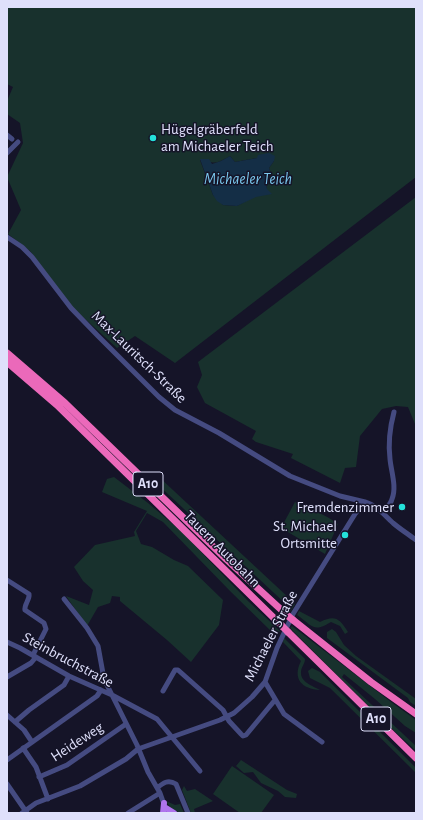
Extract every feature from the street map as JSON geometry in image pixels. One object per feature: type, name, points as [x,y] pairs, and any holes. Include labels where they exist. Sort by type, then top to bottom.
[{"type":"highway","name":"Tauern Autobahn","points":[[7,353],[65,403],[226,560],[291,618],[371,682],[416,714]]},
{"type":"highway","name":"Tauern Autobahn","points":[[7,362],[57,405],[416,758]]},
{"type":"main road","points":[[165,809],[174,813]]},
{"type":"street","points":[[7,135],[12,139]]},
{"type":"street","points":[[7,153],[18,142]]},
{"type":"street","name":"Max-Lauritsch-Straße","points":[[7,237],[22,247],[32,257],[71,308],[159,397],[175,410],[219,433],[290,476],[340,496],[365,502]]},
{"type":"street","points":[[383,512],[392,501],[393,496],[393,478],[390,453],[391,426],[394,412]]},
{"type":"street","points":[[365,502],[373,504],[394,524],[416,540]]},
{"type":"street","name":"Michaeler Straße","points":[[25,812],[36,803],[80,786],[126,759],[138,749],[213,723],[240,708],[265,682],[283,634],[293,614],[355,514],[365,502]]},
{"type":"street","points":[[7,580],[29,594],[25,610],[46,626],[31,663],[7,677]]},
{"type":"street","points":[[64,599],[87,628],[98,646],[104,679],[112,695],[157,719],[200,771]]},
{"type":"street","name":"Steinbruchstraße","points":[[7,642],[69,676],[112,695],[158,791],[165,809]]},
{"type":"street","points":[[163,691],[175,670],[178,670],[223,710],[241,734],[246,735],[275,700]]},
{"type":"street","points":[[16,722],[29,710],[64,685],[69,676]]},
{"type":"street","points":[[265,682],[284,714],[322,742]]},
{"type":"street","points":[[7,760],[98,696],[101,690]]},
{"type":"street","points":[[7,715],[16,722],[32,742]]},
{"type":"street","name":"Heideweg","points":[[39,777],[67,765],[126,724]]},
{"type":"street","points":[[23,748],[36,767],[48,799]]},
{"type":"street","points":[[128,813],[158,791],[165,782],[170,781],[176,784],[188,813]]},
{"type":"street","points":[[7,784],[25,812]]},
{"type":"green space","points":[[7,7],[416,7],[416,177],[175,363],[135,336],[117,348],[72,307],[30,251],[8,234],[21,210],[7,177],[23,143],[20,123],[7,114],[7,101],[13,87],[7,84]],"holes":[[[230,156],[235,162],[257,158],[274,161],[269,168],[271,173],[266,183],[267,189],[237,206],[223,205],[213,195],[200,160],[215,162],[221,161]]]},
{"type":"green space","points":[[416,197],[416,442],[415,424],[408,407],[396,406],[382,409],[360,436],[356,467],[345,468],[340,483],[291,458],[293,454],[256,442],[252,439],[256,431],[205,403],[197,387],[202,375],[198,362]]},
{"type":"green space","points":[[114,477],[181,531],[248,601],[280,631],[276,636],[163,522],[147,513],[136,531],[141,544],[152,547],[174,560],[188,566],[223,600],[219,625],[191,662],[120,601],[120,597],[112,596],[110,603],[98,607],[87,626],[66,596],[89,605],[93,590],[83,581],[74,567],[95,545],[135,536],[134,532],[147,511],[102,492],[107,479]]},
{"type":"green space","points":[[159,477],[295,604],[291,611],[288,610],[288,606],[155,482]]},
{"type":"green space","points":[[295,502],[322,514],[338,524],[325,554],[281,528]]},
{"type":"green space","points":[[299,611],[320,622],[333,618],[336,619],[348,632],[345,634],[340,626],[331,622],[317,628],[313,627],[297,615]]},
{"type":"green space","points":[[292,626],[416,720],[416,733],[405,726],[344,674],[342,677],[416,746],[416,751],[378,716],[290,628]]},
{"type":"green space","points":[[332,629],[336,632],[344,645],[356,656],[416,699],[416,706],[410,702],[408,698],[327,638],[327,632]]},
{"type":"green space","points":[[284,638],[305,659],[301,670],[301,675],[305,681],[320,690],[308,688],[300,682],[298,678],[298,667],[301,661],[283,642]]},
{"type":"green space","points":[[312,668],[320,672],[416,768],[416,773],[330,688],[310,678],[308,671]]},
{"type":"green space","points":[[241,760],[287,790],[297,794],[296,798],[285,797],[278,791],[261,783],[253,772],[244,773],[236,766]]},
{"type":"green space","points":[[232,766],[274,795],[261,813],[240,813],[213,794]]},
{"type":"green space","points":[[184,786],[187,791],[195,789],[213,801],[194,809],[195,813],[191,813],[182,790]]},
{"type":"green space","points":[[166,801],[175,805],[180,804],[184,813],[174,810]]},
{"type":"water","name":"Michaeler Teich","points":[[269,153],[275,156],[274,161],[269,168],[271,173],[266,183],[267,189],[272,194],[256,197],[237,206],[223,205],[217,201],[213,195],[200,159],[209,159],[212,164],[230,156],[235,162],[257,158],[258,155]]},
{"type":"place","name":"Hügelgräberfeld am Michaeler Teich","points":[[153,138]]},
{"type":"place","name":"Fremdenzimmer","points":[[402,507]]},
{"type":"place","name":"St. Michael Ortsmitte","points":[[345,535]]}]
